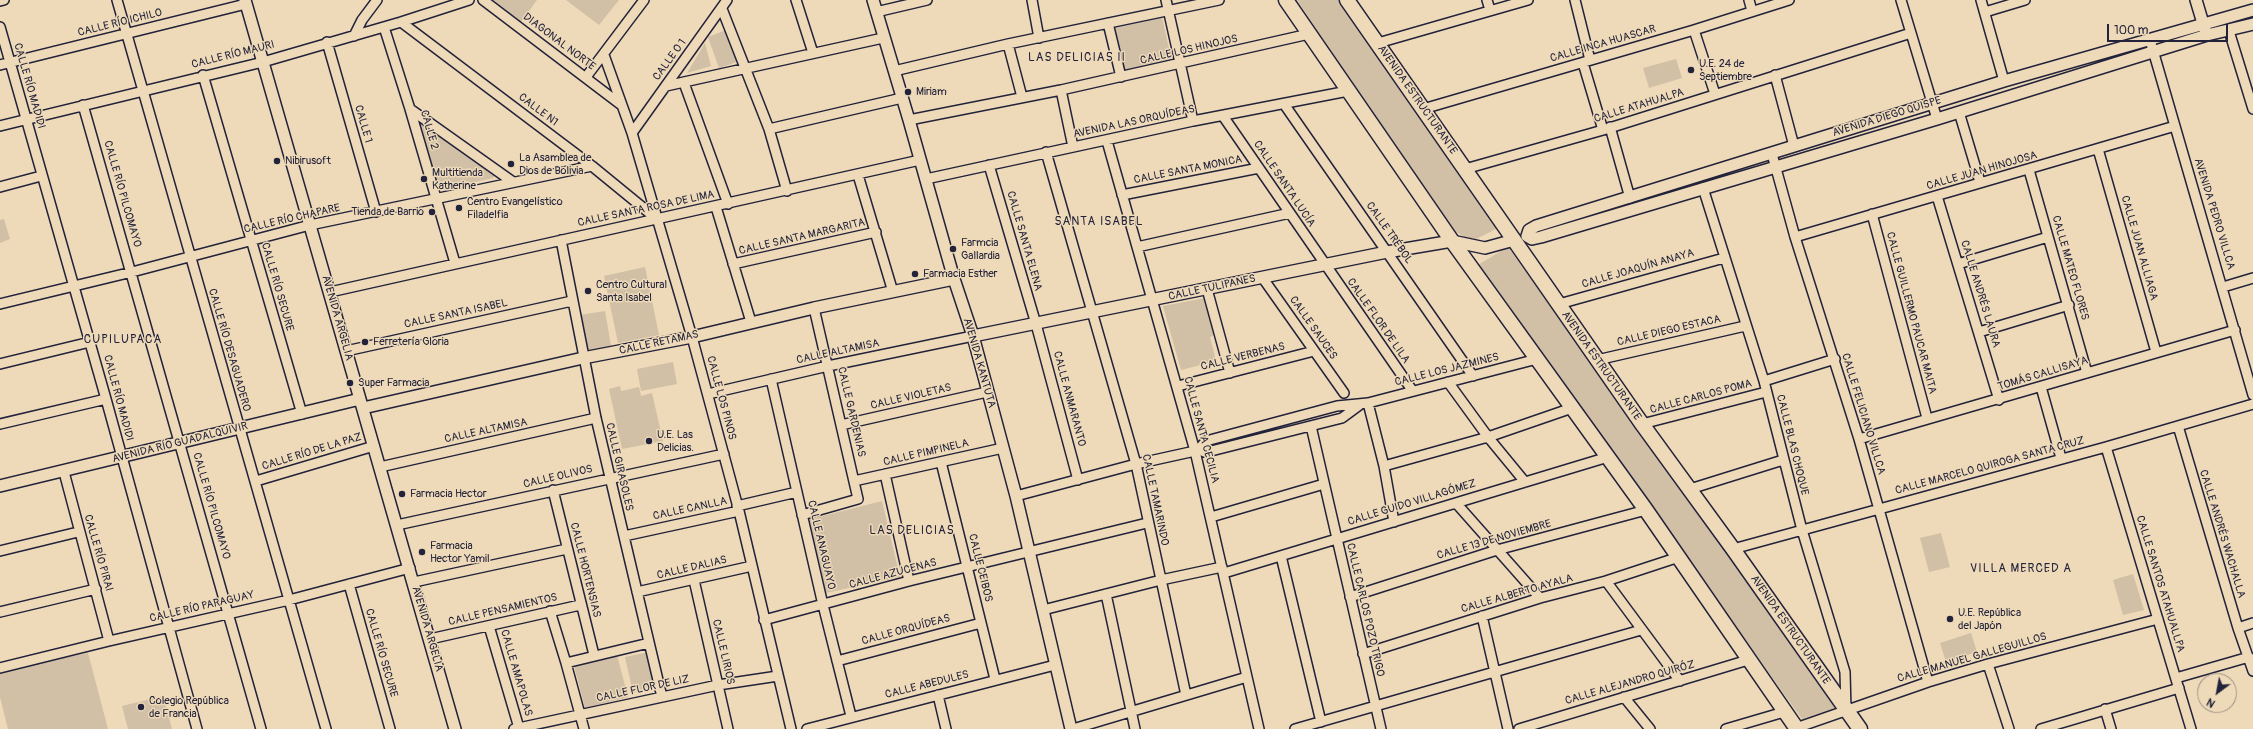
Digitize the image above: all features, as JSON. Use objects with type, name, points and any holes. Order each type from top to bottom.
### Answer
[{"type":"main road","points":[[1286,0],[1452,241],[1646,510],[1796,728]]},
{"type":"main road","name":"AVENIDA ESTRUCTURANTE","points":[[1347,0],[1465,169],[1520,238],[1558,304],[1860,729]]},
{"type":"street","points":[[0,1],[4,0]]},
{"type":"street","name":"CALLE RÍO DESAGUADERO","points":[[117,0],[326,729]]},
{"type":"street","points":[[354,36],[362,20],[377,0]]},
{"type":"street","name":"CALLE RÍO MAURI","points":[[0,126],[203,75],[262,62],[327,42],[354,36],[401,22],[469,0]]},
{"type":"street","name":"DIAGONAL NORTE","points":[[483,0],[620,104]]},
{"type":"street","points":[[586,77],[644,0]]},
{"type":"street","name":"CALLE O 1","points":[[632,133],[728,0]]},
{"type":"street","points":[[796,0],[813,53]]},
{"type":"street","name":"AVENIDA KANTUTA","points":[[873,0],[883,38],[910,120],[954,279],[973,336],[1016,496],[1055,665],[1072,729]]},
{"type":"street","points":[[876,12],[928,0]]},
{"type":"street","points":[[1032,0],[1039,38]]},
{"type":"street","points":[[1166,0],[1193,121]]},
{"type":"street","points":[[894,71],[1008,44],[1169,12],[1219,0]]},
{"type":"street","points":[[1487,0],[1490,10]]},
{"type":"street","points":[[1378,43],[1528,0]]},
{"type":"street","points":[[1575,0],[1587,62],[1606,129],[1630,198]]},
{"type":"street","points":[[1749,0],[1752,12]]},
{"type":"street","name":"CALLE INCA HUASCAR","points":[[1423,109],[1587,62],[1789,0]]},
{"type":"street","points":[[1901,0],[1937,119]]},
{"type":"street","points":[[1981,0],[2004,81]]},
{"type":"street","points":[[1985,12],[2025,0]]},
{"type":"street","points":[[2196,0],[2207,35]]},
{"type":"street","name":"CALLE RÍO ICHILO","points":[[0,65],[245,2]]},
{"type":"street","name":"AVENIDA ARGELIA","points":[[245,2],[410,568],[455,729]]},
{"type":"street","points":[[722,8],[768,129],[787,191]]},
{"type":"street","name":"AVENIDA DIEGO QUISPE","points":[[1520,238],[1536,226],[2004,81],[2253,10]]},
{"type":"street","name":"CALLE N1","points":[[401,22],[592,166],[658,220]]},
{"type":"street","points":[[1108,23],[1121,77]]},
{"type":"street","name":"AVENIDA DIEGO QUISPE","points":[[1452,241],[1485,248],[1520,238],[1541,237],[1775,166],[1937,119],[2207,35],[2229,31],[2253,24]]},
{"type":"street","name":"CALLE RÍO MADIDI","points":[[0,27],[41,176],[106,398],[197,729]]},
{"type":"street","name":"CALLE 2","points":[[384,27],[410,109],[455,263]]},
{"type":"street","points":[[1694,30],[1715,94]]},
{"type":"street","points":[[2229,31],[2253,109]]},
{"type":"street","name":"CALLE ATAHUALPA","points":[[1465,169],[1606,129],[1911,33]]},
{"type":"street","name":"CALLE LOS HINOJOS","points":[[910,120],[1061,90],[1309,34]]},
{"type":"street","points":[[666,86],[883,38]]},
{"type":"street","name":"AVENIDA PEDRO VILLCA","points":[[2150,40],[2223,287],[2253,396]]},
{"type":"street","name":"CALLE 1","points":[[327,42],[376,212]]},
{"type":"street","points":[[1008,44],[1022,97]]},
{"type":"street","name":"CALLE LOS PINOS","points":[[604,55],[620,104],[632,133],[708,394],[738,508],[791,729]]},
{"type":"street","name":"CALLE RÍO SECURE","points":[[203,75],[302,414]]},
{"type":"street","points":[[1775,76],[1794,146]]},
{"type":"street","points":[[684,83],[728,204]]},
{"type":"street","points":[[1061,90],[1073,147]]},
{"type":"street","name":"AVENIDA LAS ORQUÍDEAS","points":[[926,179],[1046,152],[1107,141],[1193,121],[1348,91]]},
{"type":"street","points":[[768,129],[902,98]]},
{"type":"street","name":"CALLE TRÉBOL","points":[[1284,104],[1473,376]]},
{"type":"street","name":"CALLE RÍO PILCOMAYO","points":[[83,105],[132,272],[179,442],[230,614],[261,729]]},
{"type":"street","points":[[410,109],[513,182]]},
{"type":"street","points":[[1959,112],[1980,182]]},
{"type":"street","name":"CALLE SANTA LUCÍA","points":[[1223,116],[1324,265]]},
{"type":"street","name":"CALLE JUAN HINOJOSA","points":[[1795,236],[1937,196],[1980,182],[2029,170],[2175,126]]},
{"type":"street","name":"CALLE SANTA CECILIA","points":[[1107,141],[1197,450],[1259,729]]},
{"type":"street","name":"CALLE JUAN ALLIAGA","points":[[2098,149],[2156,352]]},
{"type":"street","name":"CALLE TAMARINDO","points":[[1046,152],[1136,464],[1186,695]]},
{"type":"street","name":"CALLE FELICIANO VILLCA","points":[[1772,154],[1795,236],[1859,439],[1928,682]]},
{"type":"street","name":"CALLE SANTA ROSA DE LIMA","points":[[330,292],[455,263],[658,220],[920,160]]},
{"type":"street","name":"CALLE SANTA ELENA","points":[[988,165],[1036,324]]},
{"type":"street","name":"CALLE RÍO CHAPARE","points":[[0,304],[310,226],[592,166]]},
{"type":"street","name":"CALLE SANTA MONICA","points":[[1122,195],[1259,168]]},
{"type":"street","name":"CALLE MATEO FLORES","points":[[2029,170],[2069,305],[2087,373]]},
{"type":"street","points":[[858,175],[893,292]]},
{"type":"street","points":[[0,187],[41,176]]},
{"type":"street","name":"CALLE BLAS CHOQUE","points":[[1703,188],[1745,326],[1764,381],[1802,530],[1845,672],[1846,710]]},
{"type":"street","name":"CALLE ANDRÉS LAURA","points":[[1937,196],[1999,400]]},
{"type":"street","points":[[716,206],[751,322]]},
{"type":"street","points":[[1137,247],[1290,213]]},
{"type":"street","name":"CALLE GUILLERMO PAUCAR MAITA","points":[[1872,214],[1927,418]]},
{"type":"street","name":"CALLE SANTA MARGARITA","points":[[734,264],[876,232]]},
{"type":"street","points":[[1958,264],[2048,237]]},
{"type":"street","name":"CALLE GIRASOLES","points":[[561,240],[596,418],[662,697]]},
{"type":"street","name":"CALLE TULIPANES","points":[[973,336],[1387,252],[1452,241]]},
{"type":"street","name":"CALLE JOAQUÍN ANAYA","points":[[1558,304],[1724,258]]},
{"type":"street","name":"CALLE FLOR DE LILA","points":[[1324,265],[1412,390]]},
{"type":"street","name":"CALLE SAUCES","points":[[1262,277],[1344,393]]},
{"type":"street","points":[[2223,287],[2253,278]]},
{"type":"street","name":"CALLE RETAMAS","points":[[362,403],[692,337],[814,308],[954,279]]},
{"type":"street","points":[[1206,289],[1230,373]]},
{"type":"street","name":"CALLE SANTA ISABEL","points":[[346,351],[572,301]]},
{"type":"street","points":[[1979,332],[2069,305]]},
{"type":"street","name":"CALLE GARDENIAS","points":[[802,515],[858,499],[814,308]]},
{"type":"street","name":"CALLE ANMARANTO","points":[[1036,324],[1078,480]]},
{"type":"street","name":"CALLE DIEGO ESTACA","points":[[1597,360],[1745,326]]},
{"type":"street","name":"TOMÁS CALLISAYA","points":[[1859,439],[1927,418],[1999,400],[2156,352],[2235,330]]},
{"type":"street","name":"CALLE ALTAMISA","points":[[708,394],[828,366],[973,336]]},
{"type":"street","points":[[0,364],[90,342]]},
{"type":"street","name":"CALLE VERBENAS","points":[[1178,386],[1314,351]]},
{"type":"street","name":"CALLE LOS JAZMINES","points":[[1197,450],[1206,441],[1337,406],[1365,403],[1537,359]]},
{"type":"street","points":[[1764,381],[1834,359]]},
{"type":"street","name":"CALLE ANAGUAYO","points":[[771,379],[823,605],[851,716]]},
{"type":"street","points":[[1448,382],[1488,437],[1525,482]]},
{"type":"street","points":[[2041,387],[2061,458]]},
{"type":"street","name":"CALLE VIOLETAS","points":[[841,425],[987,392]]},
{"type":"street","name":"CALLE CARLOS POMA","points":[[1642,424],[1766,392]]},
{"type":"street","points":[[0,424],[106,398]]},
{"type":"street","name":"AVENIDA RÍO GUADALQUIVIR","points":[[0,486],[64,472],[179,442],[302,414],[362,403]]},
{"type":"street","points":[[1365,403],[1384,466],[1394,522]]},
{"type":"street","name":"CALLE LOS JAZMINES","points":[[1016,496],[1136,464],[1197,450],[1208,452],[1342,418],[1365,403]]},
{"type":"street","name":"CALLE MARCELO QUIROGA SANTA CRUZ","points":[[1733,549],[1878,508],[2106,447],[2253,404]]},
{"type":"street","points":[[1384,466],[1488,437],[1572,408]]},
{"type":"street","name":"CALLE ALTAMISA","points":[[380,467],[596,418]]},
{"type":"street","name":"CALLE CARLOS POZO TRIGO","points":[[1311,426],[1381,729]]},
{"type":"street","name":"CALLE ANDRÉS WACHALLA","points":[[2178,426],[2238,628],[2253,671]]},
{"type":"street","name":"CALLE RÍO DE LA PAZ","points":[[256,481],[374,446]]},
{"type":"street","name":"CALLE SANTOS ATAHUALLPA","points":[[2106,447],[2191,729]]},
{"type":"street","name":"CALLE PIMPINELA","points":[[854,481],[1003,448]]},
{"type":"street","name":"CALLE OLIVOS","points":[[397,525],[610,477],[724,454]]},
{"type":"street","name":"CALLE GUIDO VILLAGÓMEZ","points":[[1043,610],[1161,580],[1223,570],[1281,556],[1608,457]]},
{"type":"street","points":[[1690,489],[1783,460]]},
{"type":"street","name":"CALLE CEIBOS","points":[[941,462],[968,567],[994,680]]},
{"type":"street","name":"CALLE RÍO PIRAI","points":[[64,472],[78,532],[96,589],[109,641]]},
{"type":"street","points":[[885,474],[909,581]]},
{"type":"street","points":[[1211,517],[1324,484]]},
{"type":"street","name":"CALLE HORTENSIAS","points":[[553,490],[580,605],[594,655]]},
{"type":"street","name":"CALLE CANLLA","points":[[624,536],[797,492]]},
{"type":"street","points":[[1456,503],[1540,598]]},
{"type":"street","name":"CALLE 13 DE NOVIEMBRE","points":[[1350,597],[1497,550],[1646,510]]},
{"type":"street","name":"CALLE AZUCENAS","points":[[764,620],[909,581],[1148,523]]},
{"type":"street","points":[[0,552],[78,532]]},
{"type":"street","points":[[414,582],[567,549]]},
{"type":"street","points":[[1281,556],[1321,722]]},
{"type":"street","name":"CALLE ALBERTO AYALA","points":[[1363,654],[1540,598],[1606,581],[1679,557]]},
{"type":"street","name":"CALLE DALIAS","points":[[637,592],[752,566]]},
{"type":"street","name":"CALLE RÍO PARAGUAY","points":[[0,668],[109,641],[289,600],[410,568]]},
{"type":"street","name":"CALLE LIRIOS","points":[[694,580],[728,729]]},
{"type":"street","points":[[1606,581],[1680,681]]},
{"type":"street","name":"CALLE RÍO SECURE","points":[[349,584],[390,729]]},
{"type":"street","points":[[0,612],[96,589]]},
{"type":"street","points":[[1106,594],[1135,729]]},
{"type":"street","name":"CALLE PENSAMIENTOS","points":[[430,639],[580,605]]},
{"type":"street","points":[[550,611],[584,729]]},
{"type":"street","points":[[1482,616],[1508,729]]},
{"type":"street","name":"CALLE MANUEL GALLEGUILLOS","points":[[1796,728],[1928,682],[1988,664],[2158,619]]},
{"type":"street","name":"CALLE ORQUÍDEAS","points":[[837,661],[981,623]]},
{"type":"street","points":[[2238,628],[2253,623]]},
{"type":"street","name":"CALLE AMAPOLAS","points":[[489,626],[517,728]]},
{"type":"street","points":[[1294,729],[1376,707],[1641,630]]},
{"type":"street","points":[[566,663],[594,655],[649,643]]},
{"type":"street","points":[[2176,678],[2249,657]]},
{"type":"street","name":"CALLE ALEJANDRO QUIRÓZ","points":[[1519,729],[1748,660]]},
{"type":"street","points":[[1988,664],[2009,729]]},
{"type":"street","name":"CALLE ABEDULES","points":[[806,729],[851,716],[1055,665]]},
{"type":"street","name":"CALLE FLOR DE LIZ","points":[[517,728],[718,685],[778,676]]},
{"type":"street","points":[[1072,729],[1247,677]]},
{"type":"street","points":[[2041,729],[2179,688]]},
{"type":"street","points":[[938,695],[946,729]]},
{"type":"street","points":[[1624,697],[1650,729]]},
{"type":"street","points":[[2105,709],[2111,729]]},
{"type":"street","points":[[1726,729],[1784,712]]},
{"type":"shaded area","points":[[491,0],[537,0],[521,22]]},
{"type":"shaded area","points":[[566,0],[619,0],[599,25]]},
{"type":"shaded area","points":[[1297,0],[1339,0],[1498,228],[1476,239],[1465,237],[1454,231]]},
{"type":"shaded area","points":[[1162,17],[1172,62],[1123,71],[1114,27]]},
{"type":"shaded area","points":[[726,30],[737,62],[719,68],[708,37]]},
{"type":"shaded area","points":[[705,43],[711,66],[687,73]]},
{"type":"shaded area","points":[[1676,59],[1682,78],[1649,88],[1643,68]]},
{"type":"shaded area","points":[[427,124],[488,169],[495,175],[493,178],[443,189],[438,186],[421,125]]},
{"type":"shaded area","points":[[4,219],[10,239],[0,243],[0,220]]},
{"type":"shaded area","points":[[1508,247],[1837,707],[1802,719],[1476,266]]},
{"type":"shaded area","points":[[645,267],[659,335],[618,343],[604,276]]},
{"type":"shaded area","points":[[1205,298],[1218,333],[1210,337],[1216,361],[1181,370],[1163,306]]},
{"type":"shaded area","points":[[605,311],[611,346],[587,351],[580,315]]},
{"type":"shaded area","points":[[673,362],[677,384],[641,391],[637,369]]},
{"type":"shaded area","points":[[620,386],[621,391],[639,387],[641,396],[652,393],[663,441],[622,449],[609,389]]},
{"type":"shaded area","points":[[882,501],[900,577],[826,593],[807,520]]},
{"type":"shaded area","points":[[1941,533],[1950,567],[1929,572],[1920,538]]},
{"type":"shaded area","points":[[2133,574],[2144,610],[2123,615],[2113,580]]},
{"type":"shaded area","points":[[1971,633],[1977,652],[1946,662],[1940,643]]},
{"type":"shaded area","points":[[649,652],[657,688],[633,693],[625,657]]},
{"type":"shaded area","points":[[88,653],[108,729],[8,729],[0,697],[0,671]]},
{"type":"shaded area","points":[[617,655],[628,697],[585,708],[574,666]]},
{"type":"shaded area","points":[[163,696],[172,729],[128,729],[122,706]]},
{"type":"place","name":"U.E. 24 de Septiembre","points":[[1691,70]]},
{"type":"place","name":"Miriam","points":[[908,92]]},
{"type":"place","name":"Nibirusoft","points":[[277,161]]},
{"type":"place","name":"La Asamblea de Dios de Bolivia","points":[[511,164]]},
{"type":"place","name":"Multitienda Katherine","points":[[424,179]]},
{"type":"place","name":"Centro Evangelístico Filadelfia","points":[[459,208]]},
{"type":"place","name":"Tienda de Barrio","points":[[432,212]]},
{"type":"place","name":"Farmcia Gallardia","points":[[953,249]]},
{"type":"place","name":"Farmacia Esther","points":[[915,274]]},
{"type":"place","name":"Centro Cultural Santa Isabel","points":[[588,291]]},
{"type":"place","name":"Ferretería Gloria","points":[[365,342]]},
{"type":"place","name":"Super Farmacia","points":[[350,383]]},
{"type":"place","name":"U.E. Las Delicias.","points":[[649,441]]},
{"type":"place","name":"Farmacia Hector","points":[[402,494]]},
{"type":"place","name":"Farmacia Hector Yamil","points":[[422,552]]},
{"type":"place","name":"U.E. República del Japón","points":[[1950,619]]},
{"type":"place","name":"Colegio República de Francia","points":[[141,707]]},
{"type":"district","name":"LAS DELICIAS II","points":[[1077,58]]},
{"type":"district","name":"SANTA ISABEL","points":[[1099,222]]},
{"type":"district","name":"CUPILUPACA","points":[[123,340]]},
{"type":"district","name":"LAS DELICIAS","points":[[912,531]]},
{"type":"district","name":"VILLA MERCED A","points":[[2021,569]]}]
